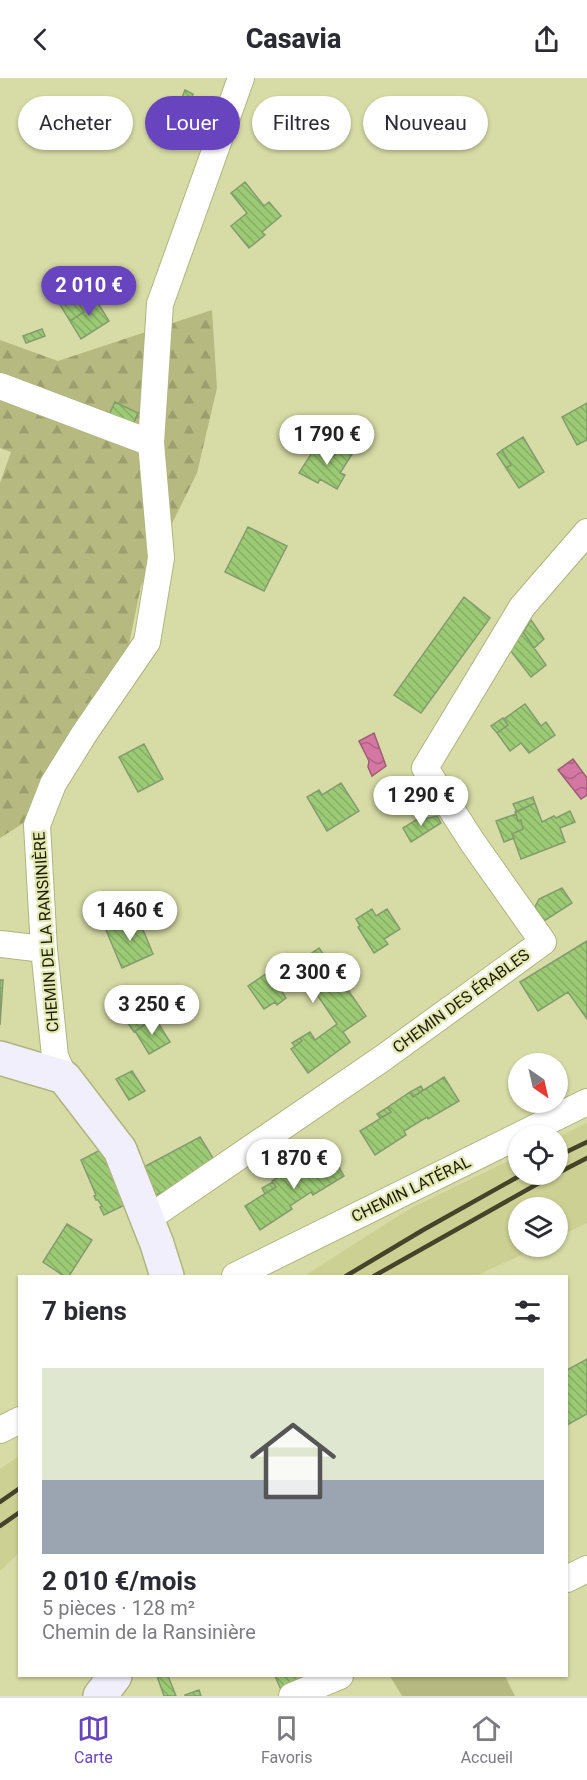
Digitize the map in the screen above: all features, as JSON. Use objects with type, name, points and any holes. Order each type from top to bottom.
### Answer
[{"type":"street","name":"CHEMIN DE LA RANSINIÈRE","points":[[63,1077],[55,1056],[44,949],[37,825],[53,784],[147,642],[161,558],[151,443],[160,304],[241,78]]},
{"type":"street","points":[[0,386],[151,443]]},
{"type":"street","name":"CHEMIN DES ÉRABLES","points":[[146,1220],[383,1058],[543,942],[473,843],[425,768],[522,608],[587,532]]},
{"type":"street","points":[[0,944],[44,949]]},
{"type":"street","points":[[0,1058],[63,1077],[120,1150],[167,1275]]},
{"type":"street","name":"CHEMIN LATÉRAL","points":[[237,1275],[587,1102]]},
{"type":"street","points":[[0,1430],[18,1421]]},
{"type":"street","points":[[568,1578],[587,1569]]},
{"type":"street","points":[[100,1696],[114,1677]]},
{"type":"street","points":[[292,1696],[338,1677]]},
{"type":"shaded area","points":[[587,1123],[587,1223],[568,1232],[568,1197],[508,1197],[508,1257],[517,1257],[478,1275],[306,1275],[411,1208],[508,1161],[508,1185],[568,1185],[568,1132]]},
{"type":"shaded area","points":[[18,1457],[18,1554],[0,1571],[0,1469]]},
{"type":"green space","points":[[212,310],[217,388],[197,473],[141,586],[127,654],[25,822],[0,838],[0,483],[11,452],[0,448],[0,340],[58,361]]},
{"type":"green space","points":[[391,1677],[506,1677],[515,1696],[402,1696]]},
{"type":"water","points":[[374,733],[386,766],[372,776],[368,767],[369,761],[359,741]]},
{"type":"water","points":[[573,759],[587,778],[587,795],[581,799],[558,770]]},
{"type":"building","points":[[185,90],[193,94],[192,96],[183,96]]},
{"type":"building","points":[[245,182],[264,206],[269,202],[281,216],[262,232],[265,235],[249,248],[231,226],[247,213],[231,193]]},
{"type":"building","points":[[63,269],[81,298],[77,301],[84,312],[70,321],[45,280]]},
{"type":"building","points":[[91,292],[109,321],[81,339],[70,321],[84,312],[77,301]]},
{"type":"building","points":[[42,329],[45,336],[26,343],[23,336]]},
{"type":"building","points":[[115,402],[138,413],[131,429],[108,417]]},
{"type":"building","points":[[587,403],[587,440],[577,445],[562,417]]},
{"type":"building","points":[[523,437],[544,472],[519,488],[506,468],[511,465],[502,450]]},
{"type":"building","points":[[342,444],[354,451],[340,473],[345,475],[337,489],[320,479],[318,483],[299,473],[317,445],[335,455]]},
{"type":"building","points":[[502,450],[511,465],[506,468],[497,454]]},
{"type":"building","points":[[248,527],[287,546],[264,591],[225,572]]},
{"type":"building","points":[[464,597],[490,618],[421,713],[394,695]]},
{"type":"building","points":[[531,620],[544,639],[534,648],[523,632]]},
{"type":"building","points":[[523,632],[546,665],[531,677],[510,650]]},
{"type":"building","points":[[525,704],[541,726],[546,722],[555,735],[529,753],[521,743],[510,751],[497,733],[508,725],[504,719]]},
{"type":"building","points":[[503,718],[508,725],[497,733],[491,726]]},
{"type":"building","points":[[144,744],[163,779],[138,792],[119,757]]},
{"type":"building","points":[[341,783],[359,811],[327,831],[307,797],[319,790],[322,795]]},
{"type":"building","points":[[533,797],[535,803],[517,812],[513,804]]},
{"type":"building","points":[[535,803],[542,822],[570,811],[575,822],[560,828],[565,842],[521,859],[512,834],[523,829],[521,820],[518,821],[515,812]]},
{"type":"building","points":[[516,814],[518,821],[521,820],[523,829],[512,834],[514,838],[504,842],[496,821]]},
{"type":"building","points":[[437,816],[441,823],[411,842],[403,828],[419,818],[420,820]]},
{"type":"building","points":[[562,888],[572,903],[544,921],[535,907],[539,899]]},
{"type":"building","points":[[372,909],[376,916],[387,909],[400,929],[384,939],[388,944],[374,953],[358,927],[360,926],[356,919]]},
{"type":"building","points":[[137,915],[153,954],[122,968],[106,930]]},
{"type":"building","points":[[587,941],[587,1019],[568,992],[538,1011],[520,982]]},
{"type":"building","points":[[319,948],[366,1016],[343,1032],[350,1042],[308,1073],[291,1049],[302,1041],[300,1038],[310,1032],[315,1040],[337,1024],[303,974],[281,990],[286,998],[277,1005],[275,1002],[264,1009],[248,986],[291,957],[296,964]]},
{"type":"building","points":[[0,980],[3,980],[0,1025]]},
{"type":"building","points":[[152,1000],[161,1014],[134,1032],[126,1020]]},
{"type":"building","points":[[155,1018],[170,1042],[149,1054],[135,1031]]},
{"type":"building","points":[[300,1038],[302,1041],[295,1046],[292,1043]]},
{"type":"building","points":[[132,1071],[145,1091],[129,1100],[116,1079]]},
{"type":"building","points":[[444,1077],[459,1101],[404,1131],[406,1135],[375,1155],[360,1131],[391,1112],[388,1107],[410,1092],[413,1097]]},
{"type":"building","points":[[421,1086],[423,1090],[413,1097],[410,1092]]},
{"type":"building","points":[[388,1107],[391,1112],[380,1118],[377,1114]]},
{"type":"building","points":[[200,1137],[216,1163],[189,1181],[154,1196],[140,1169]]},
{"type":"building","points":[[104,1148],[129,1203],[104,1215],[100,1207],[102,1206],[94,1196],[96,1195],[81,1160]]},
{"type":"building","points":[[330,1152],[344,1176],[313,1195],[311,1192],[290,1206],[292,1209],[260,1230],[245,1206],[276,1187],[272,1181],[296,1167],[299,1171]]},
{"type":"building","points":[[306,1159],[309,1165],[299,1171],[296,1167]]},
{"type":"building","points":[[273,1182],[276,1187],[265,1194],[262,1188]]},
{"type":"building","points":[[67,1224],[92,1240],[70,1275],[62,1275],[43,1262]]},
{"type":"building","points":[[587,1359],[587,1414],[568,1424],[568,1369]]},
{"type":"building","points":[[157,1677],[168,1677],[176,1696],[164,1696]]},
{"type":"building","points":[[275,1677],[309,1677],[282,1692]]},
{"type":"building","points":[[199,1690],[201,1696],[185,1696],[185,1695]]},
{"type":"railway","points":[[568,1151],[587,1142]]},
{"type":"railway","points":[[568,1168],[587,1158]]},
{"type":"railway","points":[[348,1275],[508,1182]]},
{"type":"railway","points":[[376,1275],[535,1185]]},
{"type":"railway","points":[[0,1502],[18,1489]]},
{"type":"railway","points":[[0,1526],[18,1513]]}]
